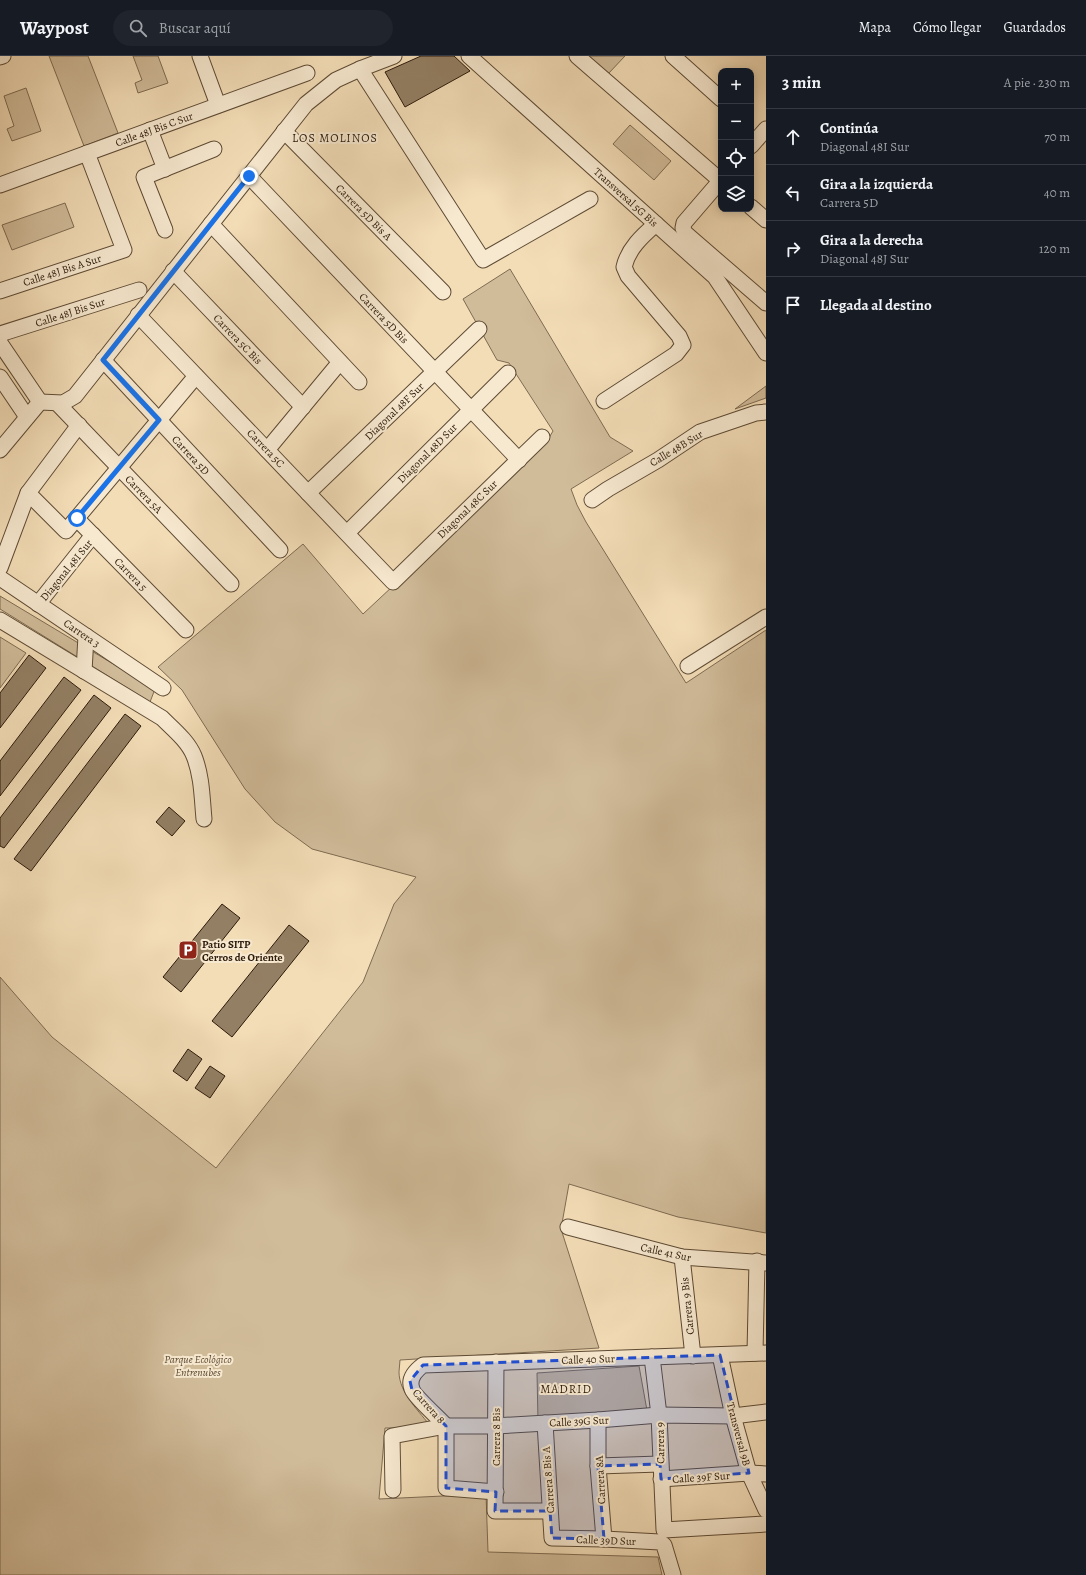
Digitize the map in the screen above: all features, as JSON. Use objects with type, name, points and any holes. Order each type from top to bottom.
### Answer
[{"type":"street","points":[[0,57],[4,56]]},
{"type":"street","points":[[200,56],[218,105]]},
{"type":"street","points":[[0,343],[40,402],[58,404],[69,401],[306,104],[336,80],[394,56]]},
{"type":"street","name":"Transversal 5G Bis","points":[[469,56],[715,277],[766,353]]},
{"type":"street","points":[[578,56],[718,177]]},
{"type":"street","points":[[673,56],[718,95]]},
{"type":"street","points":[[360,69],[483,260],[590,199]]},
{"type":"street","name":"Calle 48J Bis C Sur","points":[[0,185],[307,73]]},
{"type":"street","points":[[150,130],[165,169]]},
{"type":"street","name":"Carrera 5D Bis A","points":[[284,132],[444,292]]},
{"type":"street","points":[[754,142],[761,132]]},
{"type":"street","points":[[165,230],[144,177],[214,149]]},
{"type":"street","name":"Calle 48J Bis A Sur","points":[[0,291],[124,250],[87,153]]},
{"type":"street","name":"Carrera 5D Bis","points":[[249,176],[519,460]]},
{"type":"street","points":[[718,183],[684,223],[683,228],[766,303]]},
{"type":"street","points":[[754,210],[766,220]]},
{"type":"street","points":[[211,224],[359,382]]},
{"type":"street","points":[[604,402],[676,354],[683,345],[679,336],[628,276],[624,267],[626,257],[631,250],[656,224]]},
{"type":"street","name":"Carrera 5C Bis","points":[[174,271],[303,407]]},
{"type":"street","name":"Calle 48J Bis Sur","points":[[0,334],[139,290]]},
{"type":"street","name":"Carrera 5C","points":[[138,315],[393,582]]},
{"type":"street","name":"Diagonal 48F Sur","points":[[308,492],[479,329]]},
{"type":"street","name":"Carrera 5D","points":[[103,360],[280,550]]},
{"type":"street","points":[[267,450],[340,362]]},
{"type":"street","name":"Diagonal 48D Sur","points":[[346,533],[508,373]]},
{"type":"street","points":[[28,493],[66,531],[196,376]]},
{"type":"street","points":[[0,377],[27,417]]},
{"type":"street","points":[[0,450],[40,402]]},
{"type":"street","name":"Carrera 5A","points":[[58,404],[231,584]]},
{"type":"street","name":"Calle 48B Sur","points":[[592,500],[658,460],[700,432],[756,413],[766,412]]},
{"type":"street","points":[[0,568],[28,493],[79,425]]},
{"type":"street","name":"Diagonal 48C Sur","points":[[393,582],[542,437]]},
{"type":"street","name":"Carrera 5","points":[[77,518],[186,630]]},
{"type":"street","name":"Diagonal 48I Sur","points":[[38,604],[93,535]]},
{"type":"street","name":"Carrera 3","points":[[0,578],[163,688]]},
{"type":"street","points":[[688,666],[766,617]]},
{"type":"street","points":[[0,620],[159,716],[178,733],[193,755],[201,782],[204,819]]},
{"type":"street","points":[[84,672],[86,636]]},
{"type":"street","name":"Calle 41 Sur","points":[[568,1227],[682,1257],[761,1262]]},
{"type":"street","name":"Carrera 9 Bis","points":[[682,1257],[693,1356]]},
{"type":"street","points":[[760,1353],[761,1262]]},
{"type":"street","name":"Calle 40 Sur","points":[[414,1373],[423,1365],[760,1353]]},
{"type":"street","name":"Transversal 9B","points":[[720,1355],[733,1416],[749,1474],[766,1510]]},
{"type":"street","name":"Carrera 9","points":[[652,1357],[659,1415],[662,1536],[673,1575]]},
{"type":"street","name":"Carrera 8 Bis","points":[[496,1362],[496,1511],[550,1511]]},
{"type":"street","name":"Carrera 8","points":[[414,1373],[410,1381],[412,1390],[446,1426],[446,1488],[496,1492]]},
{"type":"street","name":"Calle 39G Sur","points":[[393,1490],[392,1436],[446,1426],[495,1426],[659,1415],[733,1416],[766,1412]]},
{"type":"street","name":"Carrera 8A","points":[[598,1420],[598,1466],[604,1539]]},
{"type":"street","name":"Carrera 8 Bis A","points":[[545,1423],[552,1538]]},
{"type":"street","points":[[598,1466],[660,1464]]},
{"type":"street","name":"Calle 39F Sur","points":[[661,1479],[766,1474]]},
{"type":"street","name":"Calle 39D Sur","points":[[552,1538],[604,1539],[662,1536],[766,1524]]},
{"type":"highlighted area","points":[[720,1355],[749,1473],[661,1479],[660,1464],[598,1466],[604,1539],[552,1538],[550,1511],[495,1511],[496,1492],[446,1488],[446,1426],[412,1390],[410,1381],[423,1365]]},
{"type":"green space","points":[[49,56],[88,56],[118,133],[84,146]]},
{"type":"green space","points":[[133,56],[158,56],[168,83],[138,93],[135,83],[142,80]]},
{"type":"green space","points":[[588,56],[625,56],[608,74]]},
{"type":"green space","points":[[26,88],[41,131],[12,141],[7,129],[14,126],[4,96]]},
{"type":"green space","points":[[630,125],[671,161],[654,180],[613,144]]},
{"type":"green space","points":[[65,203],[74,227],[12,250],[2,225]]},
{"type":"green space","name":"Parque Ecológico Entrenubes","points":[[510,269],[610,437],[633,451],[571,489],[586,522],[686,683],[766,630],[766,1233],[678,1217],[569,1184],[561,1229],[599,1348],[400,1360],[399,1372],[402,1387],[411,1402],[432,1428],[385,1428],[379,1499],[486,1494],[488,1552],[658,1557],[662,1575],[0,1575],[0,977],[52,1037],[216,1168],[363,982],[394,904],[416,877],[312,849],[275,822],[245,789],[182,690],[158,667],[303,544],[363,614],[546,443],[553,431],[509,363],[497,360],[463,299]]},
{"type":"green space","points":[[766,386],[766,398],[735,409]]},
{"type":"green space","points":[[0,596],[155,689],[150,702],[0,609]]},
{"type":"green space","points":[[0,637],[26,653],[0,688]]},
{"type":"green space","points":[[639,1366],[648,1416],[538,1421],[537,1373]]},
{"type":"building","points":[[421,56],[454,56],[470,71],[405,107],[385,72]]},
{"type":"building","points":[[29,655],[46,668],[0,728],[0,693]]},
{"type":"building","points":[[64,677],[81,690],[0,796],[0,761]]},
{"type":"building","points":[[94,695],[111,708],[4,848],[0,846],[0,818]]},
{"type":"building","points":[[125,714],[141,726],[31,871],[14,859]]},
{"type":"building","points":[[169,807],[185,821],[172,836],[156,822]]},
{"type":"building","points":[[222,904],[240,918],[181,992],[163,977]]},
{"type":"building","points":[[289,925],[309,941],[232,1037],[212,1021]]},
{"type":"building","points":[[188,1049],[202,1059],[187,1081],[173,1071]]},
{"type":"building","points":[[210,1066],[225,1076],[210,1098],[195,1088]]},
{"type":"place","name":"Patio SITP Cerros de Oriente","points":[[188,950]]},
{"type":"district","name":"LOS MOLINOS","points":[[335,138]]},
{"type":"district","name":"MADRID","points":[[566,1389]]},
{"type":"route","points":[[77,518],[159,420],[103,360],[249,176]]}]
